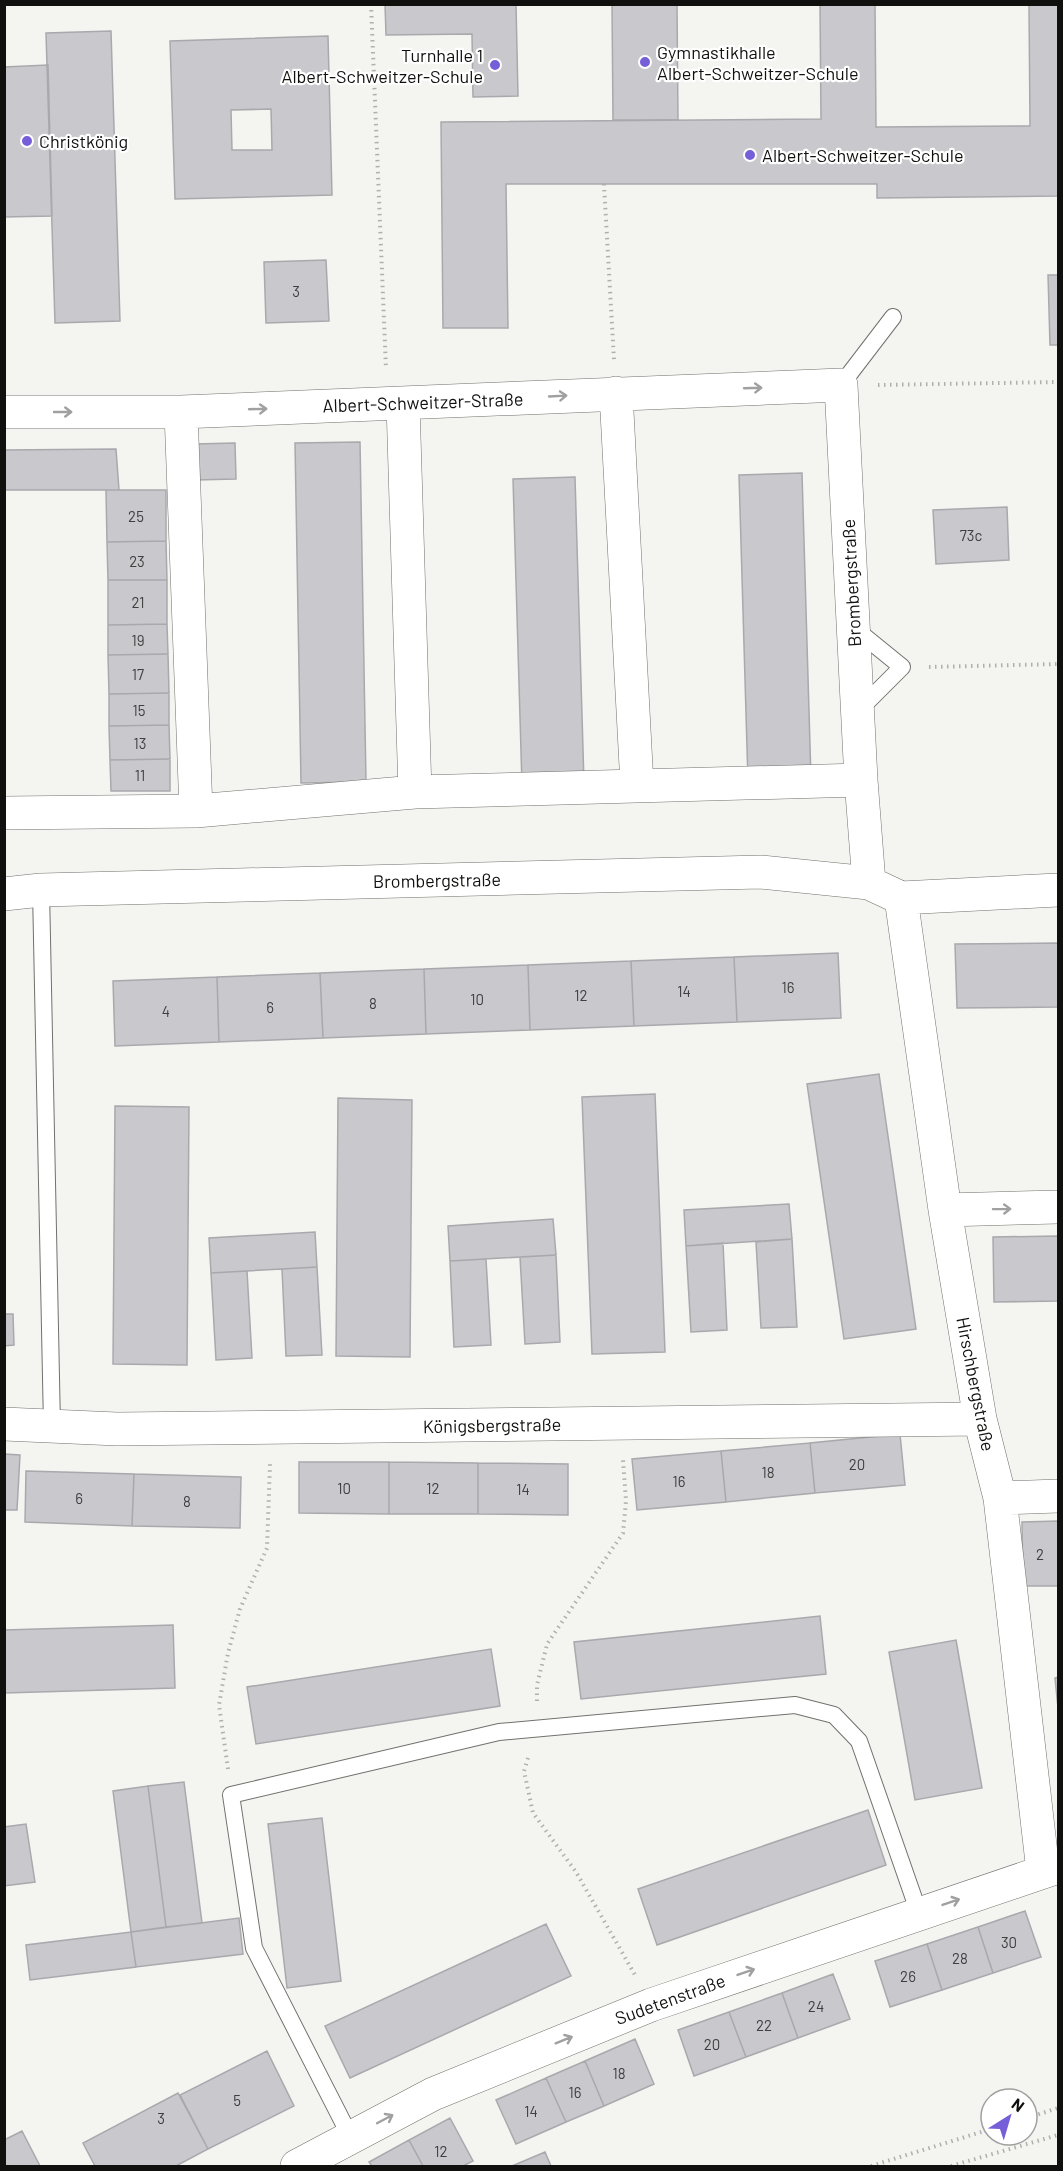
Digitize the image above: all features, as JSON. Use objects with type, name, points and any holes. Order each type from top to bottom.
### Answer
[{"type":"street","name":"Albert-Schweitzer-Straße","points":[[4,412],[182,412],[841,385]]},
{"type":"street","name":"Brombergstraße","points":[[841,385],[857,712],[869,883]]},
{"type":"street","points":[[616,393],[637,785]]},
{"type":"street","points":[[395,404],[415,792]]},
{"type":"street","points":[[182,412],[196,811]]},
{"type":"street","points":[[4,813],[196,811],[415,792],[861,780]]},
{"type":"street","name":"Brombergstraße","points":[[4,894],[42,890],[761,872],[869,883],[901,898],[1059,890]]},
{"type":"street","name":"Hirschbergstraße","points":[[901,898],[945,1210],[981,1419],[1000,1498],[1051,1869]]},
{"type":"street","points":[[945,1210],[1059,1207]]},
{"type":"street","name":"Königsbergstraße","points":[[4,1424],[117,1429],[981,1419]]},
{"type":"street","points":[[1000,1498],[1059,1496]]},
{"type":"street","name":"Sudetenstraße","points":[[297,2166],[433,2094],[651,2004],[1051,1869]]},
{"type":"lane","points":[[841,385],[892,316]]},
{"type":"lane","points":[[853,627],[902,667],[857,712]]},
{"type":"lane","points":[[42,890],[52,1426]]},
{"type":"lane","points":[[351,2138],[254,1948],[231,1795],[499,1732],[795,1705],[834,1715],[859,1741],[919,1913]]},
{"type":"path","points":[[371,4],[395,404]]},
{"type":"path","points":[[604,184],[616,393]]},
{"type":"path","points":[[841,385],[1059,382]]},
{"type":"path","points":[[902,667],[1059,664]]},
{"type":"path","points":[[621,1424],[626,1501],[623,1533],[547,1644],[537,1685],[536,1728],[524,1771],[533,1813],[576,1872],[651,2004]]},
{"type":"path","points":[[231,1795],[219,1705],[228,1653],[240,1609],[267,1548],[272,1427]]},
{"type":"path","points":[[1039,2114],[1059,2108]]},
{"type":"path","points":[[872,2166],[979,2133]]},
{"type":"path","points":[[951,2166],[1059,2134]]},
{"type":"building","name":"Turnhalle 1 Albert-Schweitzer-Schule","points":[[385,4],[516,4],[518,96],[473,97],[472,34],[386,35]]},
{"type":"building","name":"Gymnastikhalle Albert-Schweitzer-Schule","points":[[612,4],[677,4],[678,120],[613,120]]},
{"type":"building","name":"Albert-Schweitzer-Schule","points":[[820,4],[875,4],[876,127],[1030,126],[1029,4],[1058,4],[1058,196],[877,198],[877,184],[506,184],[508,328],[443,328],[441,122],[821,119]]},
{"type":"building","points":[[111,31],[120,321],[55,323],[46,33]]},
{"type":"building","points":[[328,36],[332,195],[175,199],[170,41]],"holes":[[[271,109],[272,150],[232,150],[231,110]]]},
{"type":"building","name":"Christkönig","points":[[48,65],[52,216],[4,217],[4,67]]},
{"type":"building","points":[[326,260],[329,321],[266,323],[264,262]]},
{"type":"building","points":[[1048,275],[1058,275],[1058,345],[1050,345]]},
{"type":"building","points":[[360,442],[366,782],[301,783],[295,443]]},
{"type":"building","points":[[235,443],[236,479],[195,480],[194,444]]},
{"type":"building","points":[[116,449],[119,490],[4,490],[4,450]]},
{"type":"building","points":[[802,473],[811,779],[748,781],[739,475]]},
{"type":"building","points":[[575,477],[584,783],[522,785],[513,479]]},
{"type":"building","points":[[106,490],[166,490],[166,541],[107,542]]},
{"type":"building","points":[[1007,507],[1009,560],[936,564],[933,510]]},
{"type":"building","points":[[166,541],[167,580],[108,580],[107,542]]},
{"type":"building","points":[[108,580],[167,580],[167,624],[108,625]]},
{"type":"building","points":[[167,624],[168,654],[108,655],[108,625]]},
{"type":"building","points":[[168,654],[169,693],[109,694],[108,655]]},
{"type":"building","points":[[169,693],[169,725],[109,726],[109,694]]},
{"type":"building","points":[[169,725],[170,759],[110,760],[109,726]]},
{"type":"building","points":[[170,759],[170,791],[111,791],[110,760]]},
{"type":"building","points":[[1058,943],[1058,1007],[957,1008],[955,944]]},
{"type":"building","points":[[838,953],[841,1018],[737,1022],[734,957]]},
{"type":"building","points":[[734,957],[737,1022],[634,1026],[631,961]]},
{"type":"building","points":[[631,961],[634,1026],[530,1030],[528,965]]},
{"type":"building","points":[[528,965],[530,1030],[426,1034],[424,969]]},
{"type":"building","points":[[424,969],[426,1034],[323,1038],[320,973]]},
{"type":"building","points":[[320,973],[323,1038],[219,1042],[217,977]]},
{"type":"building","points":[[217,977],[219,1042],[115,1046],[113,981]]},
{"type":"building","points":[[879,1074],[916,1329],[844,1339],[807,1084]]},
{"type":"building","points":[[655,1094],[665,1352],[592,1354],[582,1097]]},
{"type":"building","points":[[338,1098],[412,1100],[410,1357],[336,1356]]},
{"type":"building","points":[[115,1106],[189,1107],[187,1365],[113,1364]]},
{"type":"building","points":[[789,1204],[792,1239],[686,1246],[684,1210]]},
{"type":"building","points":[[553,1219],[556,1255],[450,1261],[448,1226]]},
{"type":"building","points":[[315,1232],[317,1267],[211,1273],[209,1238]]},
{"type":"building","points":[[1058,1236],[1058,1301],[994,1302],[993,1237]]},
{"type":"building","points":[[792,1239],[797,1327],[761,1328],[756,1242]]},
{"type":"building","points":[[723,1243],[727,1330],[691,1332],[686,1246]]},
{"type":"building","points":[[556,1255],[560,1342],[525,1344],[520,1257]]},
{"type":"building","points":[[486,1259],[491,1345],[454,1347],[450,1261]]},
{"type":"building","points":[[317,1267],[322,1355],[286,1356],[282,1269]]},
{"type":"building","points":[[247,1271],[252,1358],[216,1360],[211,1273]]},
{"type":"building","points":[[4,1314],[13,1314],[14,1345],[4,1346]]},
{"type":"building","points":[[900,1434],[905,1485],[815,1493],[810,1443]]},
{"type":"building","points":[[810,1443],[815,1493],[726,1502],[721,1451]]},
{"type":"building","points":[[721,1451],[726,1502],[637,1510],[632,1459]]},
{"type":"building","points":[[4,1454],[20,1455],[17,1510],[4,1510]]},
{"type":"building","points":[[299,1462],[389,1462],[389,1514],[299,1513]]},
{"type":"building","points":[[389,1462],[478,1463],[478,1514],[389,1514]]},
{"type":"building","points":[[478,1463],[568,1464],[568,1515],[478,1514]]},
{"type":"building","points":[[26,1471],[134,1474],[132,1526],[25,1522]]},
{"type":"building","points":[[134,1474],[241,1477],[240,1528],[132,1526]]},
{"type":"building","points":[[1058,1521],[1058,1586],[1023,1586],[1022,1522]]},
{"type":"building","points":[[820,1616],[826,1674],[581,1699],[574,1642]]},
{"type":"building","points":[[173,1625],[175,1688],[4,1693],[4,1630]]},
{"type":"building","points":[[956,1640],[982,1788],[915,1800],[889,1652]]},
{"type":"building","points":[[491,1649],[500,1706],[256,1744],[247,1687]]},
{"type":"building","points":[[1058,1677],[1058,1708],[1055,1678]]},
{"type":"building","points":[[184,1782],[202,1923],[166,1927],[148,1786]]},
{"type":"building","points":[[148,1786],[166,1927],[131,1932],[113,1791]]},
{"type":"building","points":[[868,1810],[886,1865],[657,1945],[638,1889]]},
{"type":"building","points":[[322,1818],[341,1981],[287,1988],[268,1824]]},
{"type":"building","points":[[26,1824],[35,1882],[4,1886],[4,1827]]},
{"type":"building","points":[[1025,1911],[1041,1957],[993,1973],[978,1927]]},
{"type":"building","points":[[239,1918],[243,1954],[136,1967],[131,1932]]},
{"type":"building","points":[[546,1924],[571,1976],[350,2078],[325,2026]]},
{"type":"building","points":[[978,1927],[993,1973],[942,1990],[927,1944]]},
{"type":"building","points":[[131,1932],[136,1967],[30,1980],[26,1945]]},
{"type":"building","points":[[927,1944],[942,1990],[890,2007],[875,1961]]},
{"type":"building","points":[[833,1974],[850,2019],[798,2038],[782,1993]]},
{"type":"building","points":[[782,1993],[798,2038],[746,2057],[729,2012]]},
{"type":"building","points":[[729,2012],[746,2057],[694,2076],[678,2030]]},
{"type":"building","points":[[635,2039],[654,2084],[604,2106],[585,2061]]},
{"type":"building","points":[[267,2051],[294,2106],[208,2149],[180,2095]]},
{"type":"building","points":[[585,2061],[604,2106],[566,2122],[546,2078]]},
{"type":"building","points":[[546,2078],[566,2122],[516,2144],[496,2100]]},
{"type":"building","points":[[178,2093],[208,2149],[176,2166],[95,2166],[83,2143]]},
{"type":"building","points":[[450,2118],[473,2161],[463,2166],[423,2166],[409,2140]]},
{"type":"building","points":[[22,2131],[40,2166],[4,2166],[4,2140]]},
{"type":"building","points":[[409,2140],[423,2166],[372,2166],[369,2162]]},
{"type":"building","points":[[545,2152],[551,2166],[512,2166]]},
{"type":"place","name":"Gymnastikhalle Albert-Schweitzer-Schule","points":[[645,62]]},
{"type":"place","name":"Turnhalle 1 Albert-Schweitzer-Schule","points":[[495,65]]},
{"type":"place","name":"Christkönig","points":[[27,141]]},
{"type":"place","name":"Albert-Schweitzer-Schule","points":[[750,155]]}]
